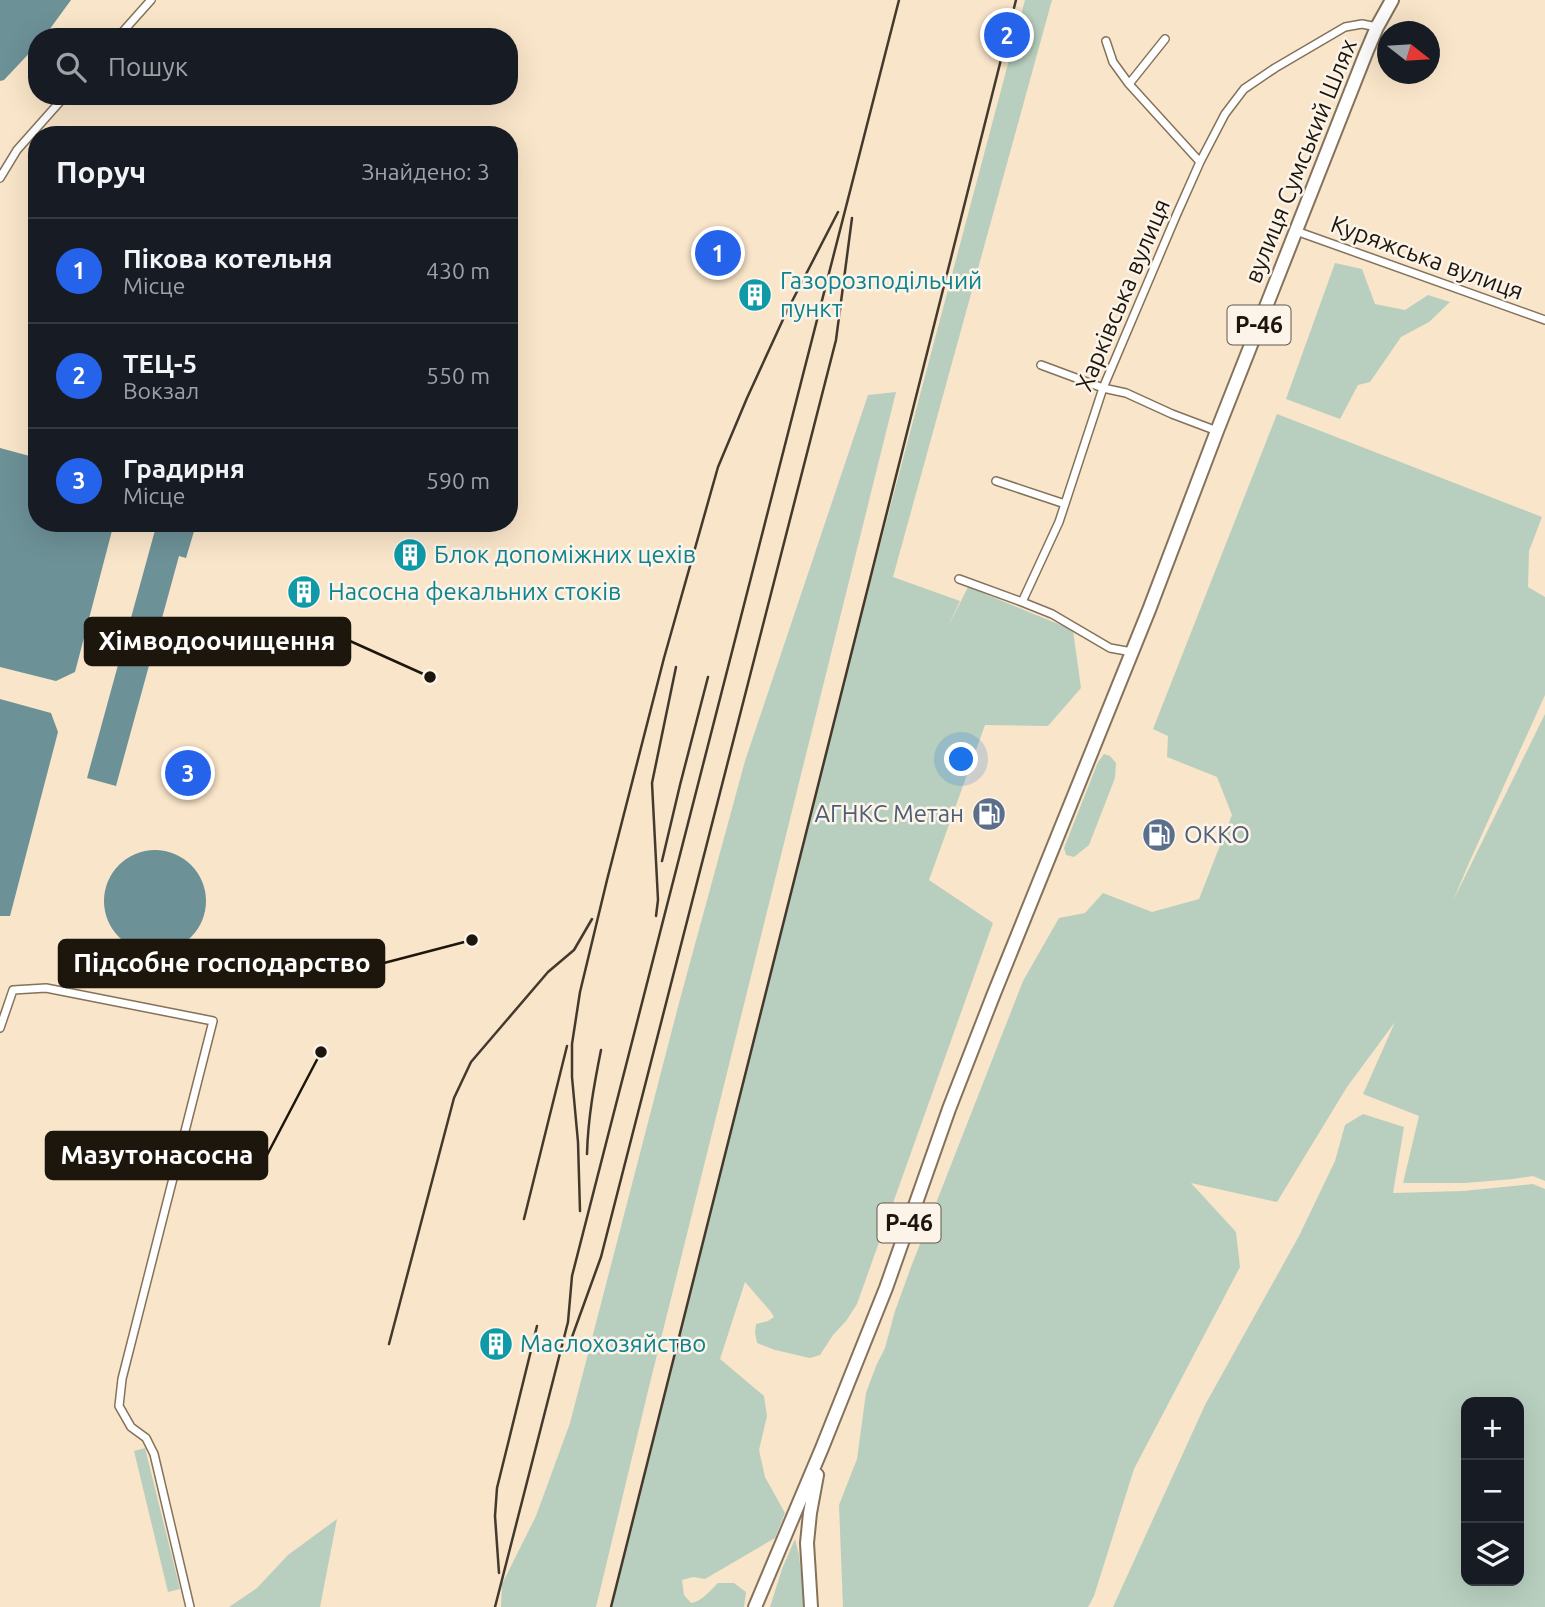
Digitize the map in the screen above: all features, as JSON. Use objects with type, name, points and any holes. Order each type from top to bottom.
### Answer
[{"type":"main road","name":"вулиця Сумський Шлях","points":[[1380,21],[1392,0]]},
{"type":"main road","name":"вулиця Сумський Шлях","points":[[1132,652],[1377,27]]},
{"type":"main road","name":"Р-46","points":[[755,1607],[886,1288],[993,996],[1132,652]]},
{"type":"main road","name":"Р-46","points":[[811,1607],[808,1528],[822,1448]]},
{"type":"street","points":[[126,28],[151,0]]},
{"type":"street","name":"Харківська вулиця","points":[[1022,602],[1059,522],[1103,388],[1200,162],[1225,114],[1244,89],[1345,27],[1362,24],[1377,27]]},
{"type":"street","points":[[1129,84],[1165,39]]},
{"type":"street","points":[[1106,41],[1113,62],[1129,84],[1200,162]]},
{"type":"street","points":[[38,126],[57,105]]},
{"type":"street","points":[[0,178],[28,138]]},
{"type":"street","name":"Куряжська вулиця","points":[[1296,231],[1545,320]]},
{"type":"street","points":[[1041,365],[1103,388],[1126,393],[1217,431]]},
{"type":"street","points":[[996,481],[1065,504]]},
{"type":"street","points":[[959,579],[1052,614],[1110,648],[1132,652]]},
{"type":"street","points":[[0,1028],[13,990],[46,988],[213,1021],[122,1380],[119,1406],[131,1427],[146,1438],[155,1454],[190,1607]]},
{"type":"green space","points":[[1025,0],[1052,0],[893,577],[960,601],[947,629],[968,587],[1073,630],[1081,688],[1048,726],[985,725],[929,880],[993,923],[857,1304],[820,1355],[810,1358],[757,1343],[756,1324],[774,1317],[745,1282],[720,1359],[764,1396],[767,1416],[759,1450],[765,1477],[785,1513],[775,1538],[705,1579],[693,1577],[682,1580],[684,1595],[691,1603],[702,1598],[718,1583],[734,1583],[746,1592],[744,1607],[611,1607],[849,662]]},
{"type":"green space","points":[[1335,263],[1362,269],[1375,304],[1405,310],[1428,295],[1450,302],[1429,322],[1401,337],[1370,382],[1358,385],[1340,419],[1286,399]]},
{"type":"green space","points":[[896,392],[596,1607],[501,1607],[502,1584],[536,1516],[570,1423],[745,761],[868,395]]},
{"type":"green space","points":[[1277,414],[1542,517],[1529,551],[1528,587],[1545,597],[1545,695],[1453,901],[1545,714],[1545,1181],[1533,1176],[1465,1183],[1403,1183],[1419,1116],[1363,1094],[1395,1022],[1347,1087],[1277,1202],[1191,1183],[1236,1232],[1240,1267],[1134,1469],[1094,1596],[1088,1607],[843,1607],[839,1505],[857,1459],[866,1393],[885,1348],[911,1267],[1023,981],[1059,918],[1085,913],[1103,893],[1152,912],[1199,899],[1232,815],[1217,777],[1167,757],[1168,736],[1153,729]]},
{"type":"green space","points":[[1104,754],[1116,763],[1115,778],[1089,845],[1074,857],[1066,855],[1064,848],[1098,762]]},
{"type":"green space","points":[[1363,1114],[1404,1127],[1393,1193],[1463,1191],[1533,1184],[1545,1189],[1545,1607],[1113,1607],[1205,1405],[1299,1236],[1335,1161],[1345,1125]]},
{"type":"green space","points":[[145,1448],[180,1589],[168,1592],[134,1451]]},
{"type":"green space","points":[[337,1519],[320,1607],[229,1607],[257,1588],[288,1555]]},
{"type":"green space","points":[[795,1539],[805,1607],[770,1607],[782,1569]]},
{"type":"water","points":[[0,0],[71,0],[51,28],[28,28],[28,55],[0,81]]},
{"type":"water","points":[[0,448],[28,456],[28,532],[112,532],[75,672],[56,681],[0,667]]},
{"type":"water","points":[[155,532],[194,532],[186,558],[179,556],[116,786],[87,778]]},
{"type":"water","points":[[0,699],[51,713],[58,732],[10,916],[0,916]]},
{"type":"water","points":[[155,850],[175,854],[191,865],[202,881],[206,901],[202,921],[191,937],[175,948],[155,952],[135,948],[119,937],[108,921],[104,901],[108,881],[119,865],[135,854]]},
{"type":"railway","points":[[495,1607],[568,1322],[572,1276],[899,0]]},
{"type":"railway","points":[[611,1607],[1016,0]]},
{"type":"railway","points":[[580,1211],[572,1044],[580,992],[664,658],[718,467],[786,313],[838,212]]},
{"type":"railway","points":[[572,1337],[601,1257],[836,340],[852,218]]},
{"type":"railway","points":[[656,916],[658,900],[652,783],[676,667]]},
{"type":"railway","points":[[662,861],[708,677]]},
{"type":"railway","points":[[389,1344],[454,1098],[471,1062],[548,972],[574,950],[592,919]]},
{"type":"railway","points":[[524,1219],[567,1046]]},
{"type":"railway","points":[[587,1154],[601,1050]]},
{"type":"railway","points":[[499,1573],[495,1516],[497,1488],[537,1326]]},
{"type":"place","name":"ТЕЦ-5","points":[[1007,35]]},
{"type":"place","name":"Пікова котельня","points":[[718,253]]},
{"type":"place","name":"Газорозподільчий пункт","points":[[755,295]]},
{"type":"place","name":"Блок допоміжних цехів","points":[[410,555]]},
{"type":"place","name":"Насосна фекальних стоків","points":[[304,592]]},
{"type":"place","name":"Хімводоочищення","points":[[430,677]]},
{"type":"place","name":"Градирня","points":[[188,773]]},
{"type":"place","name":"АГНКС Метан","points":[[989,814]]},
{"type":"place","name":"ОККО","points":[[1159,835]]},
{"type":"place","name":"Підсобне господарство","points":[[472,940]]},
{"type":"place","name":"Мазутонасосна","points":[[321,1052]]},
{"type":"place","name":"Маслохозяйство","points":[[496,1344]]}]
